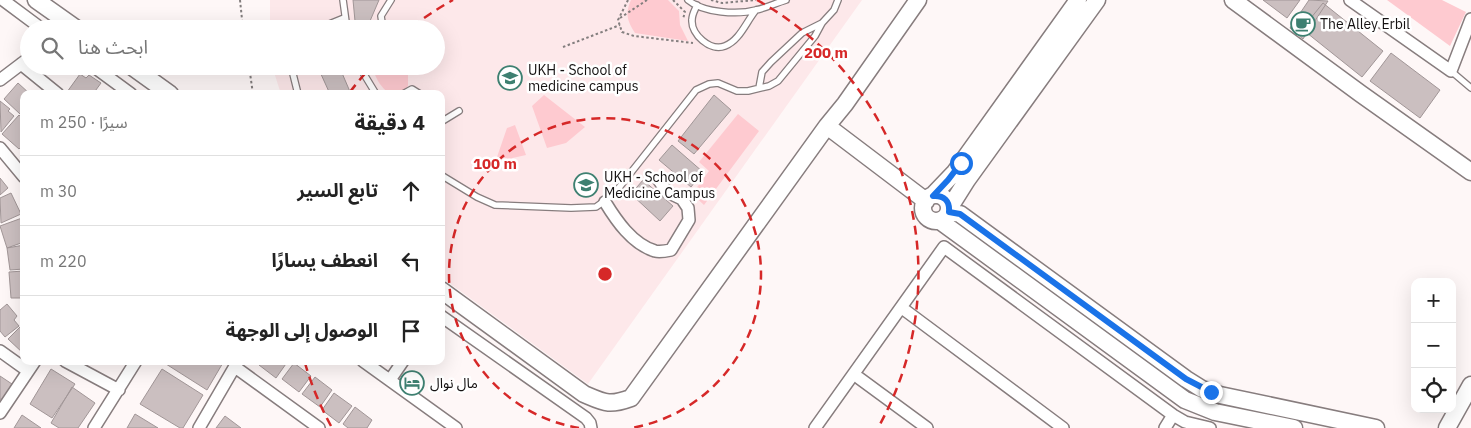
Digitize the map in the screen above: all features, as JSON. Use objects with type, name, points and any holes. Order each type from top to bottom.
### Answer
[{"type":"street","points":[[3,0],[30,20]]},
{"type":"street","points":[[36,0],[64,20]]},
{"type":"street","points":[[445,293],[584,394],[606,404],[631,398],[827,126],[845,104],[918,0]]},
{"type":"street","points":[[1078,0],[955,172],[929,198],[923,209],[927,218],[935,221],[946,213],[973,172],[1097,0]]},
{"type":"street","points":[[1233,0],[1471,172]]},
{"type":"street","points":[[1350,0],[1451,71],[1471,19]]},
{"type":"street","points":[[0,80],[20,65]]},
{"type":"street","points":[[39,75],[54,90]]},
{"type":"street","points":[[106,75],[126,90]]},
{"type":"street","points":[[144,75],[164,90]]},
{"type":"street","points":[[827,126],[929,198]]},
{"type":"street","points":[[0,148],[20,171]]},
{"type":"street","points":[[605,202],[617,221],[639,243],[656,251],[671,250],[688,220],[688,208],[682,198],[667,192],[658,179]]},
{"type":"street","points":[[929,198],[938,195],[946,199],[946,213]]},
{"type":"street","points":[[946,213],[1185,400],[1215,412],[1294,428]]},
{"type":"street","points":[[946,213],[960,214],[1202,389],[1220,395],[1376,428]]},
{"type":"street","points":[[815,428],[944,247],[1173,415],[1185,422],[1210,428]]},
{"type":"street","points":[[906,311],[1063,428]]},
{"type":"street","points":[[445,319],[586,418],[591,428]]},
{"type":"street","points":[[0,351],[20,360]]},
{"type":"street","points":[[72,365],[119,390]]},
{"type":"street","points":[[94,428],[134,365]]},
{"type":"street","points":[[199,428],[235,365]]},
{"type":"street","points":[[237,365],[319,428]]},
{"type":"street","points":[[369,365],[456,428]]},
{"type":"street","points":[[390,380],[400,365]]},
{"type":"street","points":[[0,413],[32,366]]},
{"type":"street","points":[[859,378],[927,428]]},
{"type":"street","points":[[1447,428],[1471,385]]},
{"type":"street","points":[[1165,428],[1173,415]]},
{"type":"lane","points":[[339,20],[344,18],[343,0]]},
{"type":"lane","points":[[382,20],[381,16],[391,0]]},
{"type":"lane","points":[[688,0],[717,11],[737,12],[756,10],[786,0]]},
{"type":"lane","points":[[445,177],[477,197],[495,205],[596,207],[614,194],[696,90],[709,84],[718,83],[737,91],[748,92],[769,86],[778,81],[816,36],[822,23],[834,10],[838,0]]},
{"type":"lane","points":[[697,5],[692,20],[695,31],[704,42],[719,47],[724,46],[740,35],[756,10]]},
{"type":"lane","points":[[759,88],[762,72],[771,62],[802,33],[822,23]]},
{"type":"lane","points":[[1451,71],[1471,88]]},
{"type":"lane","points":[[293,75],[297,90]]},
{"type":"lane","points":[[364,75],[374,90]]},
{"type":"lane","points":[[1461,80],[1471,80]]},
{"type":"lane","points":[[445,120],[459,111]]},
{"type":"path","points":[[240,0],[242,20]]},
{"type":"path","points":[[628,0],[619,18],[622,32],[634,36],[693,44],[689,36]]},
{"type":"path","points":[[619,18],[647,0]]},
{"type":"path","points":[[673,0],[685,12],[684,23]]},
{"type":"path","points":[[711,0],[722,3],[756,0]]},
{"type":"path","points":[[563,47],[620,26]]},
{"type":"path","points":[[250,75],[252,90]]},
{"type":"shaded area","name":"UKH - School of Medicine Campus","points":[[270,0],[862,0],[588,384],[445,280],[445,90],[280,90],[275,75],[445,75],[445,20],[270,20]]},
{"type":"shaded area","points":[[631,0],[668,0],[679,11],[680,25],[688,41],[635,33],[628,17]]},
{"type":"shaded area","points":[[1387,0],[1442,0],[1466,12],[1450,46]]},
{"type":"shaded area","points":[[376,75],[408,75],[408,86],[404,90],[385,90]]},
{"type":"shaded area","points":[[544,95],[585,127],[566,143],[547,148],[532,106]]},
{"type":"shaded area","points":[[738,114],[759,131],[704,205],[692,194],[709,171],[699,162]]},
{"type":"shaded area","points":[[515,125],[526,155],[508,159],[497,157],[507,128]]},
{"type":"building","points":[[353,0],[379,0],[370,20],[355,20]]},
{"type":"building","points":[[1263,0],[1300,0],[1287,18]]},
{"type":"building","name":"The Alley Erbil","points":[[1309,0],[1328,1],[1303,39],[1290,28]]},
{"type":"building","points":[[1323,3],[1383,51],[1362,77],[1302,29]]},
{"type":"building","points":[[1391,53],[1440,90],[1420,118],[1370,81]]},
{"type":"building","points":[[79,75],[86,78],[89,75],[101,83],[96,90],[68,90]]},
{"type":"building","points":[[321,75],[343,75],[349,90],[328,90]]},
{"type":"building","points":[[18,83],[26,90],[20,90],[20,114],[4,99]]},
{"type":"building","points":[[714,95],[731,110],[694,154],[678,141]]},
{"type":"building","points":[[0,101],[10,109],[8,111],[14,116],[1,132]]},
{"type":"building","points":[[19,115],[20,148],[2,134]]},
{"type":"building","points":[[672,145],[703,172],[691,187],[659,160]]},
{"type":"building","points":[[0,178],[8,188],[0,195]]},
{"type":"building","points":[[643,180],[673,206],[660,221],[631,194]]},
{"type":"building","points":[[11,193],[20,214],[1,223],[0,198]]},
{"type":"building","points":[[20,219],[20,243],[7,248],[0,226]]},
{"type":"building","points":[[20,246],[20,269],[10,270],[7,248]]},
{"type":"building","points":[[20,271],[20,298],[11,298],[9,272]]},
{"type":"building","points":[[7,304],[17,316],[14,320],[19,326],[5,337],[0,331],[0,310]]},
{"type":"building","points":[[20,327],[20,350],[8,339]]},
{"type":"building","points":[[168,365],[222,365],[207,390]]},
{"type":"building","points":[[259,365],[285,365],[276,378]]},
{"type":"building","points":[[292,365],[297,365],[311,376],[299,392],[282,379]]},
{"type":"building","points":[[51,369],[75,384],[52,418],[30,404]]},
{"type":"building","points":[[162,369],[203,395],[183,428],[140,404]]},
{"type":"building","points":[[0,376],[12,384],[2,400],[0,399]]},
{"type":"building","points":[[315,377],[332,390],[320,407],[302,394]]},
{"type":"building","points":[[72,387],[95,403],[78,428],[59,428],[51,423]]},
{"type":"building","points":[[334,393],[352,406],[339,423],[322,410]]},
{"type":"building","points":[[355,407],[372,420],[367,428],[348,428],[343,424]]},
{"type":"building","points":[[135,414],[158,428],[127,428]]},
{"type":"building","points":[[22,415],[41,428],[14,428]]},
{"type":"building","points":[[225,416],[241,428],[216,428]]},
{"type":"place","name":"The Alley Erbil","points":[[1303,24]]},
{"type":"place","name":"UKH - School of medicine campus","points":[[510,78]]},
{"type":"place","name":"UKH - School of Medicine Campus","points":[[586,185]]},
{"type":"place","name":"مال نوال","points":[[412,383]]},
{"type":"route","points":[[961,163],[933,196],[938,195],[946,199],[950,207],[949,212],[960,214],[1186,379],[1211,392]]}]
